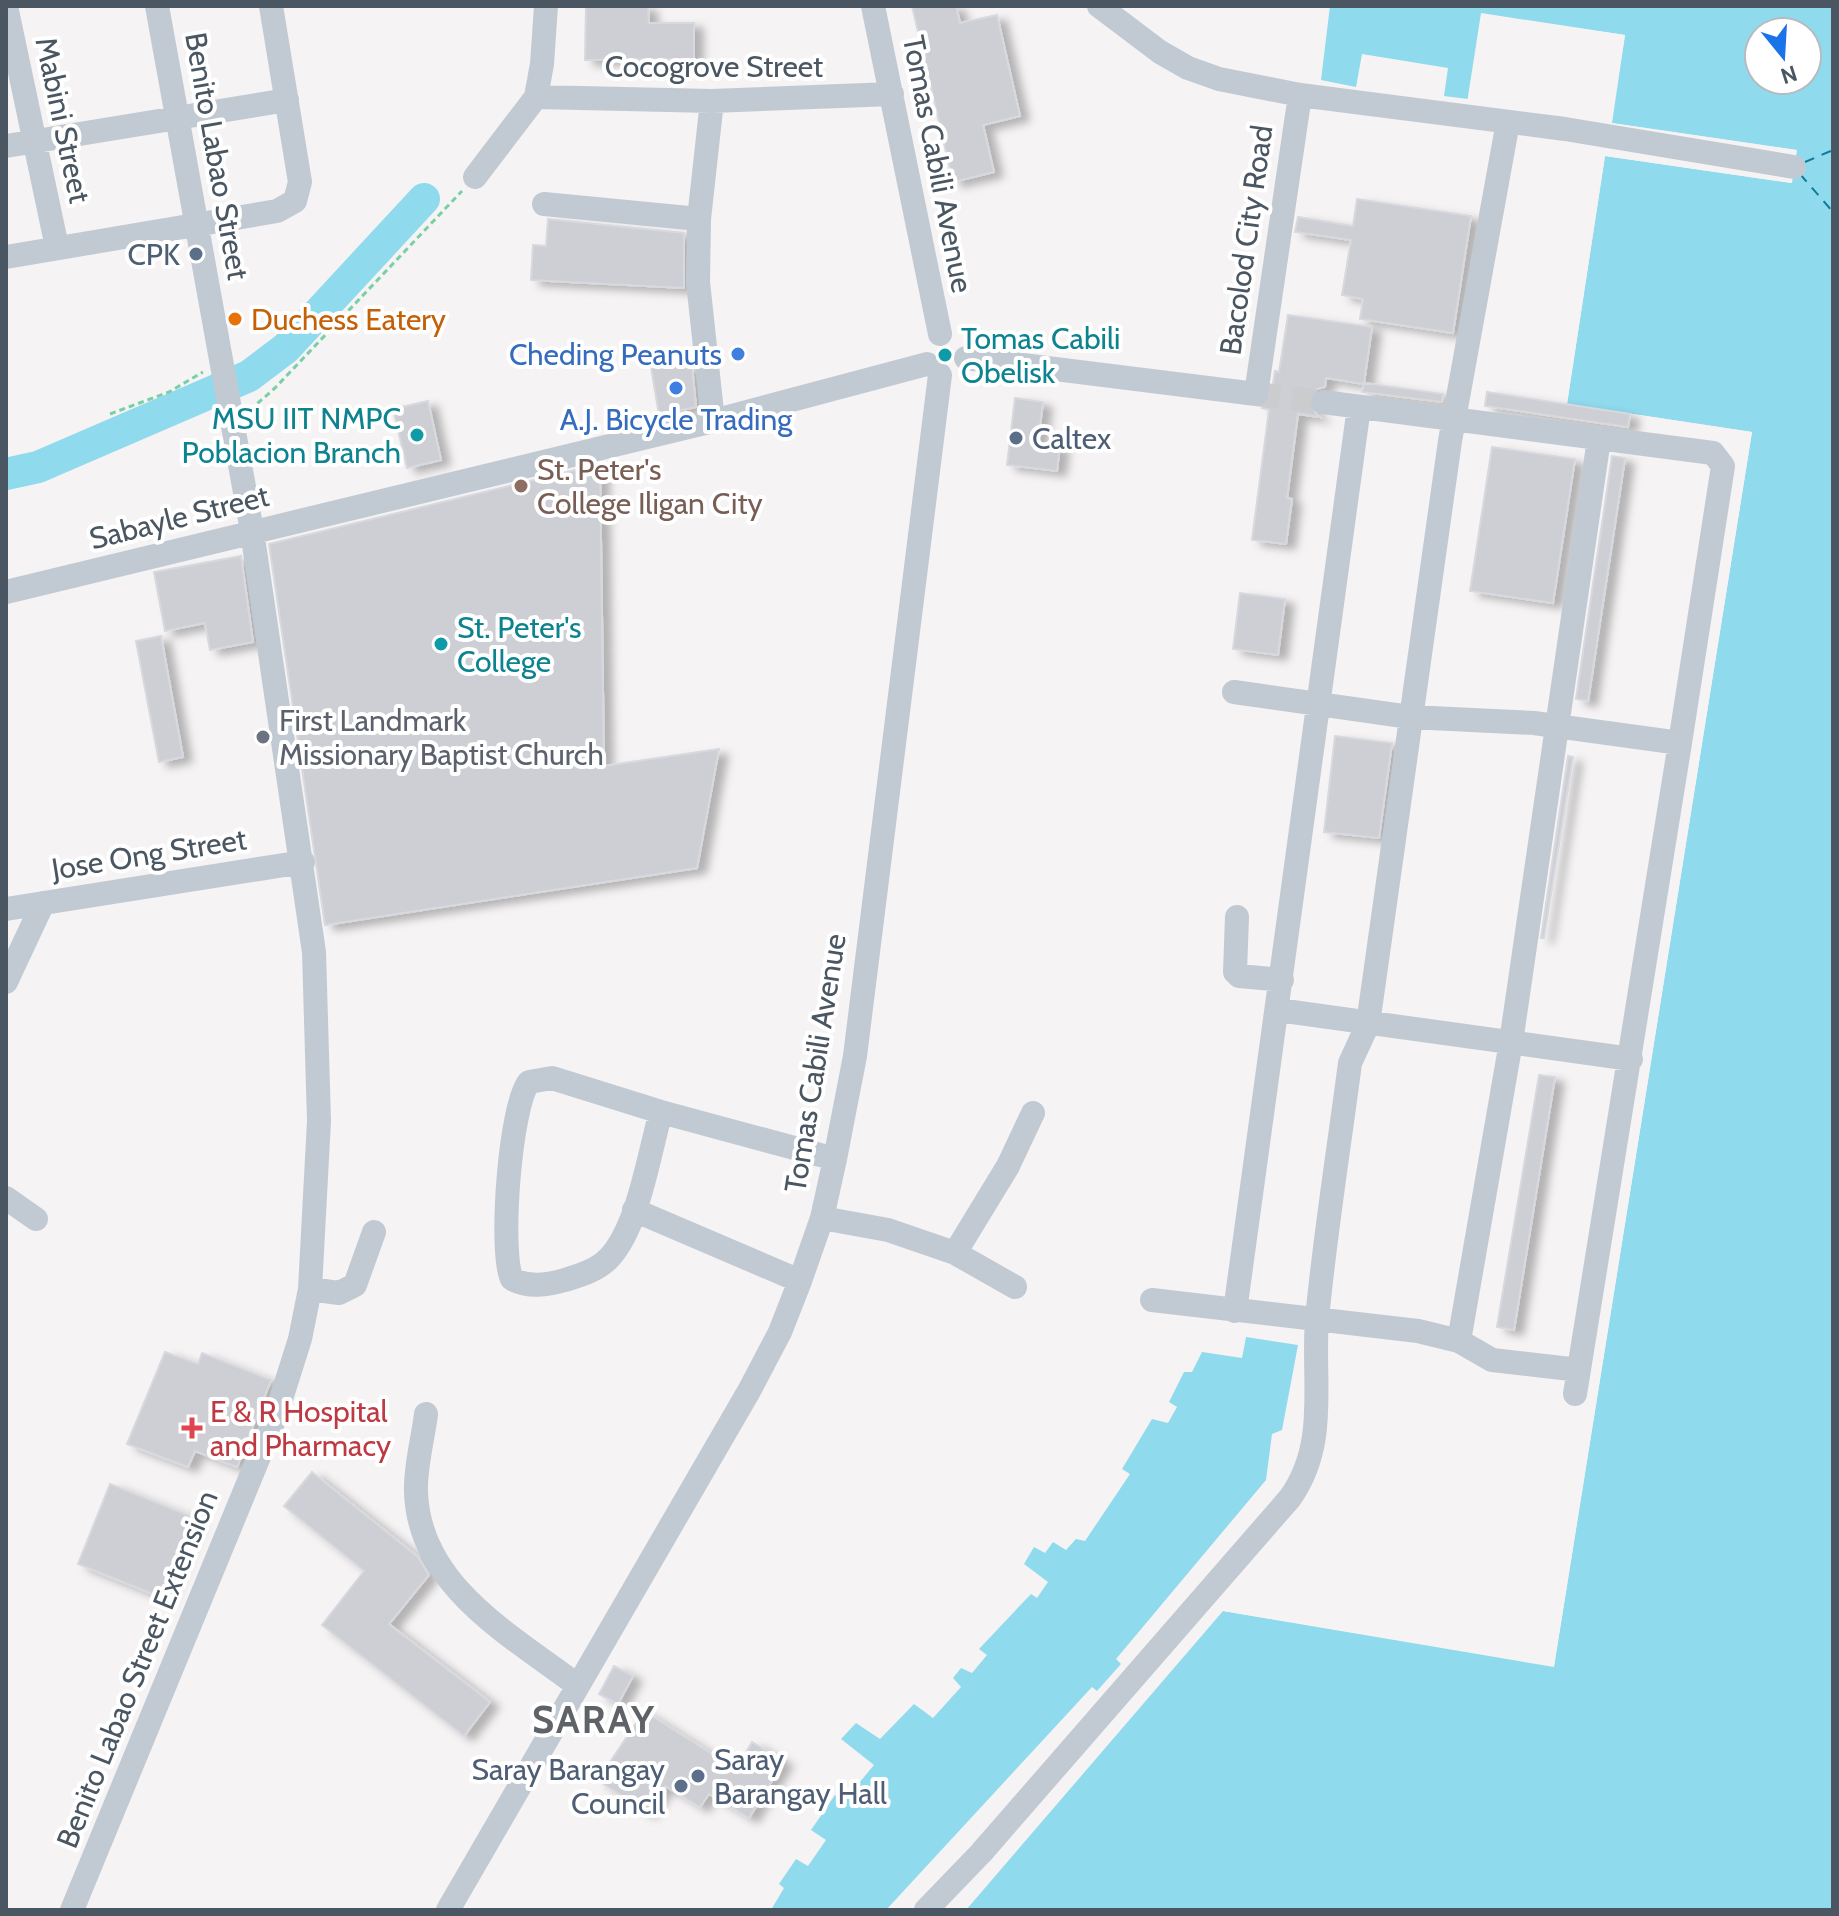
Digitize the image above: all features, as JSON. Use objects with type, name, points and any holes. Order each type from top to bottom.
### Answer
[{"type":"street","name":"Mabini Street","points":[[6,6],[57,247]]},
{"type":"street","name":"Benito Labao Street","points":[[157,6],[231,414]]},
{"type":"street","points":[[6,257],[196,221],[277,211],[295,201],[300,182],[271,6]]},
{"type":"street","points":[[475,177],[536,97],[546,6]]},
{"type":"street","name":"Tomas Cabili Avenue","points":[[873,6],[940,334]]},
{"type":"street","points":[[1099,6],[1160,52],[1188,68],[1219,79],[1300,95],[1508,122],[1794,167]]},
{"type":"street","name":"Cocogrove Street","points":[[536,97],[712,101],[892,94]]},
{"type":"street","name":"Bacolod City Road","points":[[966,358],[1256,394],[1300,95]]},
{"type":"street","points":[[6,146],[287,100]]},
{"type":"street","points":[[712,101],[699,219],[698,282],[713,421]]},
{"type":"street","points":[[926,1910],[1139,1674],[1305,1476],[1317,1420],[1317,1322],[1350,1063],[1368,1024],[1453,420],[1508,122]]},
{"type":"street","points":[[544,204],[699,219]]},
{"type":"street","points":[[940,334],[952,335],[962,342],[966,358],[957,372],[934,370],[926,347],[940,334]]},
{"type":"street","name":"Tomas Cabili Avenue","points":[[448,1910],[749,1391],[780,1332],[822,1218],[855,1056],[934,370]]},
{"type":"street","name":"Sabayle Street","points":[[6,592],[934,370]]},
{"type":"street","points":[[1152,1300],[1317,1322],[1418,1331],[1459,1341],[1492,1360],[1577,1382],[1631,1059],[1723,466],[1713,453],[1323,402]]},
{"type":"street","points":[[1235,1311],[1321,704],[1359,407]]},
{"type":"street","name":"Benito Labao Street Extension","points":[[72,1910],[275,1418],[300,1339],[310,1289],[319,1121],[318,1017],[303,862],[231,414]]},
{"type":"street","points":[[1459,1341],[1511,1042],[1599,439]]},
{"type":"street","points":[[1234,692],[1410,717],[1558,727],[1680,743]]},
{"type":"street","name":"Jose Ong Street","points":[[6,909],[303,862]]},
{"type":"street","points":[[6,982],[43,903]]},
{"type":"street","points":[[1237,917],[1235,972],[1239,976],[1282,980]]},
{"type":"street","points":[[1278,1010],[1631,1059]]},
{"type":"street","points":[[661,1112],[634,1210],[609,1258],[589,1272],[552,1284],[524,1286],[512,1279],[507,1255],[511,1148],[522,1090],[529,1082],[552,1078],[661,1112],[835,1159]]},
{"type":"street","points":[[955,1253],[1008,1166],[1033,1113]]},
{"type":"street","points":[[6,1198],[36,1219]]},
{"type":"street","points":[[634,1210],[800,1281]]},
{"type":"street","points":[[822,1218],[888,1230],[955,1253],[1015,1287]]},
{"type":"street","points":[[310,1289],[339,1293],[355,1285],[374,1232]]},
{"type":"street","points":[[426,1414],[415,1491],[421,1530],[435,1562],[462,1596],[578,1686]]},
{"type":"path","points":[[231,414],[259,404],[475,177]]},
{"type":"path","points":[[110,414],[169,392],[198,375],[222,368]]},
{"type":"water","points":[[1330,6],[1833,6],[1833,1910],[966,1910],[1223,1611],[1554,1666],[1752,432],[1567,404],[1605,156],[1791,183],[1796,150],[1611,123],[1625,35],[1482,14],[1468,99],[1444,96],[1448,68],[1362,54],[1356,87],[1321,80]]},
{"type":"water","points":[[1246,1337],[1298,1345],[1282,1430],[1272,1434],[1266,1480],[1116,1659],[1121,1664],[1097,1691],[1092,1687],[886,1910],[771,1910],[784,1888],[779,1884],[796,1859],[808,1866],[826,1840],[811,1830],[835,1795],[844,1801],[874,1765],[841,1739],[856,1723],[880,1739],[914,1704],[933,1718],[961,1687],[953,1678],[961,1668],[972,1673],[987,1655],[979,1649],[1031,1594],[1037,1598],[1048,1582],[1024,1564],[1034,1547],[1045,1553],[1053,1542],[1066,1550],[1076,1539],[1085,1541],[1130,1474],[1122,1469],[1152,1419],[1168,1423],[1177,1407],[1169,1402],[1184,1372],[1192,1372],[1202,1352],[1242,1358]]},
{"type":"pier","points":[[1481,13],[1625,35],[1612,123],[1797,150],[1792,183],[1605,156],[1567,404],[1752,432],[1554,1667],[1223,1611],[1226,1607],[1551,1662],[1679,878],[1747,435],[1566,408],[1563,404],[1601,155],[1606,152],[1788,179],[1792,154],[1609,126],[1620,38],[1485,18],[1472,100],[1467,103]]},
{"type":"building","points":[[586,6],[648,6],[649,23],[694,23],[694,59],[585,60]]},
{"type":"building","points":[[912,6],[956,6],[960,23],[997,15],[1020,116],[983,125],[994,172],[953,182]]},
{"type":"building","points":[[1357,199],[1471,216],[1453,333],[1360,319],[1363,299],[1342,295],[1351,240],[1295,232],[1298,217],[1353,226]]},
{"type":"building","points":[[548,219],[684,233],[684,288],[531,280],[533,245],[546,246]]},
{"type":"building","points":[[1288,315],[1372,327],[1364,383],[1443,394],[1442,402],[1362,392],[1364,384],[1326,378],[1325,387],[1317,389],[1308,399],[1310,408],[1320,417],[1298,414],[1287,498],[1292,499],[1286,544],[1252,540],[1269,410],[1262,408],[1271,397],[1275,371],[1279,372]]},
{"type":"building","points":[[692,366],[696,407],[659,415],[651,367]]},
{"type":"building","points":[[1487,392],[1630,414],[1628,427],[1485,406]]},
{"type":"building","points":[[1015,398],[1043,402],[1038,443],[1060,445],[1057,471],[1007,465]]},
{"type":"building","name":"MSU IIT NMPC Poblacion Branch","points":[[428,401],[441,460],[407,468],[393,409]]},
{"type":"building","points":[[1492,447],[1575,459],[1553,603],[1470,591]]},
{"type":"building","points":[[1612,456],[1625,458],[1588,701],[1576,699]]},
{"type":"building","name":"St. Peter's College","points":[[600,464],[604,766],[719,749],[697,868],[325,925],[269,544]]},
{"type":"building","points":[[241,556],[253,642],[210,650],[205,623],[165,631],[154,572]]},
{"type":"building","points":[[1240,593],[1285,599],[1278,655],[1233,649]]},
{"type":"building","points":[[161,636],[183,757],[159,762],[136,641]]},
{"type":"building","points":[[1335,736],[1392,743],[1379,838],[1324,832]]},
{"type":"building","points":[[1568,756],[1573,757],[1544,938],[1541,938]]},
{"type":"building","points":[[1539,1075],[1555,1077],[1514,1330],[1497,1327]]},
{"type":"building","name":"E & R Hospital and Pharmacy","points":[[165,1352],[198,1364],[202,1353],[271,1380],[237,1467],[195,1451],[188,1467],[127,1444]]},
{"type":"building","points":[[312,1472],[418,1557],[429,1575],[389,1624],[490,1702],[464,1736],[322,1625],[364,1571],[284,1506]]},
{"type":"building","points":[[110,1484],[195,1518],[163,1598],[78,1564]]},
{"type":"building","points":[[614,1666],[633,1676],[618,1704],[599,1694]]},
{"type":"building","points":[[644,1711],[736,1769],[752,1742],[784,1761],[749,1818],[709,1794],[700,1807],[665,1786],[647,1813],[598,1780]]},
{"type":"waterway","points":[[6,474],[38,467],[249,376],[286,348],[424,199]]},
{"type":"ferry route","points":[[1805,162],[1833,150]]},
{"type":"ferry route","points":[[1800,174],[1833,212]]},
{"type":"tunnel","points":[[1256,394],[1323,402]]},
{"type":"place","name":"CPK","points":[[196,254]]},
{"type":"place","name":"Duchess Eatery","points":[[235,319]]},
{"type":"place","name":"Cheding Peanuts","points":[[738,354]]},
{"type":"place","name":"Tomas Cabili Obelisk","points":[[945,355]]},
{"type":"place","name":"A.J. Bicycle Trading","points":[[676,388]]},
{"type":"place","name":"MSU IIT NMPC Poblacion Branch","points":[[417,435]]},
{"type":"place","name":"Caltex","points":[[1016,438]]},
{"type":"place","name":"St. Peter's College Iligan City","points":[[521,486]]},
{"type":"place","name":"St. Peter's College","points":[[441,644]]},
{"type":"place","name":"First Landmark Missionary Baptist Church","points":[[263,737]]},
{"type":"place","name":"E & R Hospital and Pharmacy","points":[[192,1428]]},
{"type":"place","name":"Saray Barangay Hall","points":[[698,1776]]},
{"type":"place","name":"Saray Barangay Council","points":[[681,1786]]},
{"type":"district","name":"SARAY","points":[[594,1719]]}]
